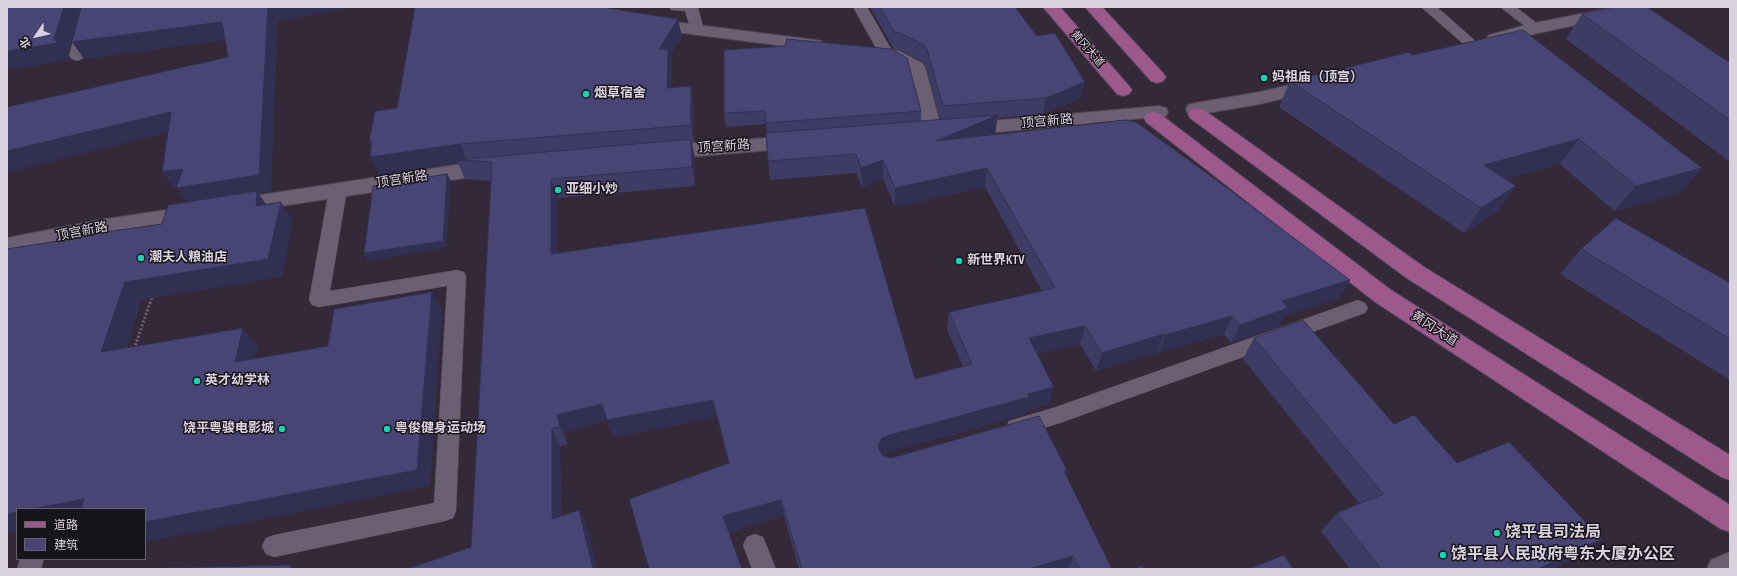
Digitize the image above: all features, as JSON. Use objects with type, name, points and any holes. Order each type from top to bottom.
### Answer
[{"type":"main road","name":"黄冈大道","points":[[1051,7],[1123,90]]},
{"type":"main road","points":[[1093,7],[1157,77]]},
{"type":"main road","points":[[1196,111],[1416,273],[1730,470]]},
{"type":"main road","name":"黄冈大道","points":[[1156,115],[1383,296],[1730,520]]},
{"type":"street","points":[[1450,51],[1536,28],[1639,7]]},
{"type":"street","points":[[638,22],[831,47]]},
{"type":"street","points":[[862,51],[886,54]]},
{"type":"street","name":"顶宫新路","points":[[886,54],[892,55],[916,67],[925,132],[1156,115]]},
{"type":"street","points":[[1196,111],[1260,98],[1328,81]]},
{"type":"street","name":"顶宫新路","points":[[642,154],[815,140]]},
{"type":"street","name":"顶宫新路","points":[[7,246],[100,228],[338,190],[468,170],[507,167]]},
{"type":"street","points":[[1721,569],[1730,565]]},
{"type":"lane","points":[[77,56],[89,7]]},
{"type":"lane","points":[[676,7],[684,7]]},
{"type":"lane","points":[[691,7],[697,30]]},
{"type":"lane","points":[[860,7],[886,54]]},
{"type":"lane","points":[[1428,7],[1473,45]]},
{"type":"lane","points":[[1507,7],[1536,28]]},
{"type":"lane","points":[[274,546],[445,511],[457,277],[319,300],[338,190]]},
{"type":"lane","points":[[1001,432],[1053,418],[1358,308]]},
{"type":"lane","points":[[756,545],[764,569]]},
{"type":"path","points":[[134,350],[154,290]]},
{"type":"building","points":[[7,7],[64,7],[54,39],[58,43],[7,51]]},
{"type":"building","points":[[81,7],[268,7],[259,175],[176,188],[183,169],[162,172],[171,112],[7,151],[7,107],[228,57],[222,22],[71,42]]},
{"type":"building","points":[[415,7],[601,7],[678,19],[659,49],[668,49],[667,88],[691,86],[691,125],[460,144],[370,157],[372,141],[369,141],[375,111],[397,108]]},
{"type":"building","points":[[880,7],[1015,7],[1037,36],[1055,33],[1085,82],[1046,98],[943,106],[927,50],[924,45],[900,33],[894,32]]},
{"type":"building","points":[[1615,7],[1647,7],[1730,63],[1730,120],[1582,14]]},
{"type":"building","points":[[1523,30],[1702,168],[1636,186],[1579,139],[1484,165],[1516,186],[1481,208],[1290,81],[1324,73],[1332,69],[1334,71],[1409,52],[1412,55]]},
{"type":"building","points":[[787,39],[891,49],[907,58],[921,111],[766,123],[765,111],[724,113],[724,50],[785,46]]},
{"type":"building","points":[[998,115],[936,141],[1125,120],[1136,122],[1350,280],[1282,301],[1288,308],[1240,325],[1232,316],[1165,335],[1164,334],[1102,353],[1085,326],[1029,338],[1054,387],[1028,394],[1029,397],[882,438],[878,446],[882,455],[891,458],[1039,416],[1067,470],[1064,471],[1112,569],[1080,569],[1073,556],[1029,569],[802,569],[781,500],[723,516],[742,569],[649,569],[629,499],[729,463],[713,400],[607,420],[602,404],[557,415],[560,427],[552,429],[552,519],[579,510],[593,569],[407,569],[471,547],[492,162],[456,160],[691,139],[692,167],[551,179],[551,254],[865,208],[915,379],[972,364],[949,312],[1055,288],[987,168],[895,188],[883,160],[861,168],[856,154],[768,161],[766,133]]},
{"type":"building","points":[[447,174],[443,241],[364,253],[373,186]]},
{"type":"building","points":[[257,191],[256,206],[281,202],[268,259],[125,282],[101,352],[243,328],[235,362],[328,346],[334,309],[432,292],[417,470],[146,522],[146,508],[81,508],[84,499],[38,508],[16,508],[16,512],[7,514],[7,249],[77,238],[78,236],[162,224],[168,205]]},
{"type":"building","points":[[1616,218],[1730,283],[1730,339],[1581,249]]},
{"type":"building","points":[[1303,320],[1394,424],[1414,415],[1457,463],[1509,442],[1602,539],[1538,569],[1381,569],[1337,513],[1383,494],[1254,338]]},
{"type":"building","points":[[1284,555],[1293,569],[1248,569]]},
{"type":"building","points":[[291,565],[290,569],[120,569]]},
{"type":"building","points":[[1142,566],[1144,569],[1133,569]]},
{"type":"place","name":"妈祖庙（顶宫）","points":[[1264,78]]},
{"type":"place","name":"烟草宿舍","points":[[586,94]]},
{"type":"place","name":"亚细小炒","points":[[558,190]]},
{"type":"place","name":"潮夫人粮油店","points":[[141,258]]},
{"type":"place","name":"新世界KTV","points":[[959,261]]},
{"type":"place","name":"英才幼学林","points":[[197,381]]},
{"type":"place","name":"饶平粤骏电影城","points":[[282,429]]},
{"type":"place","name":"粤俊健身运动场","points":[[387,429]]},
{"type":"place","name":"饶平县司法局","points":[[1497,533]]},
{"type":"place","name":"饶平县人民政府粤东大厦办公区","points":[[1443,555]]}]
